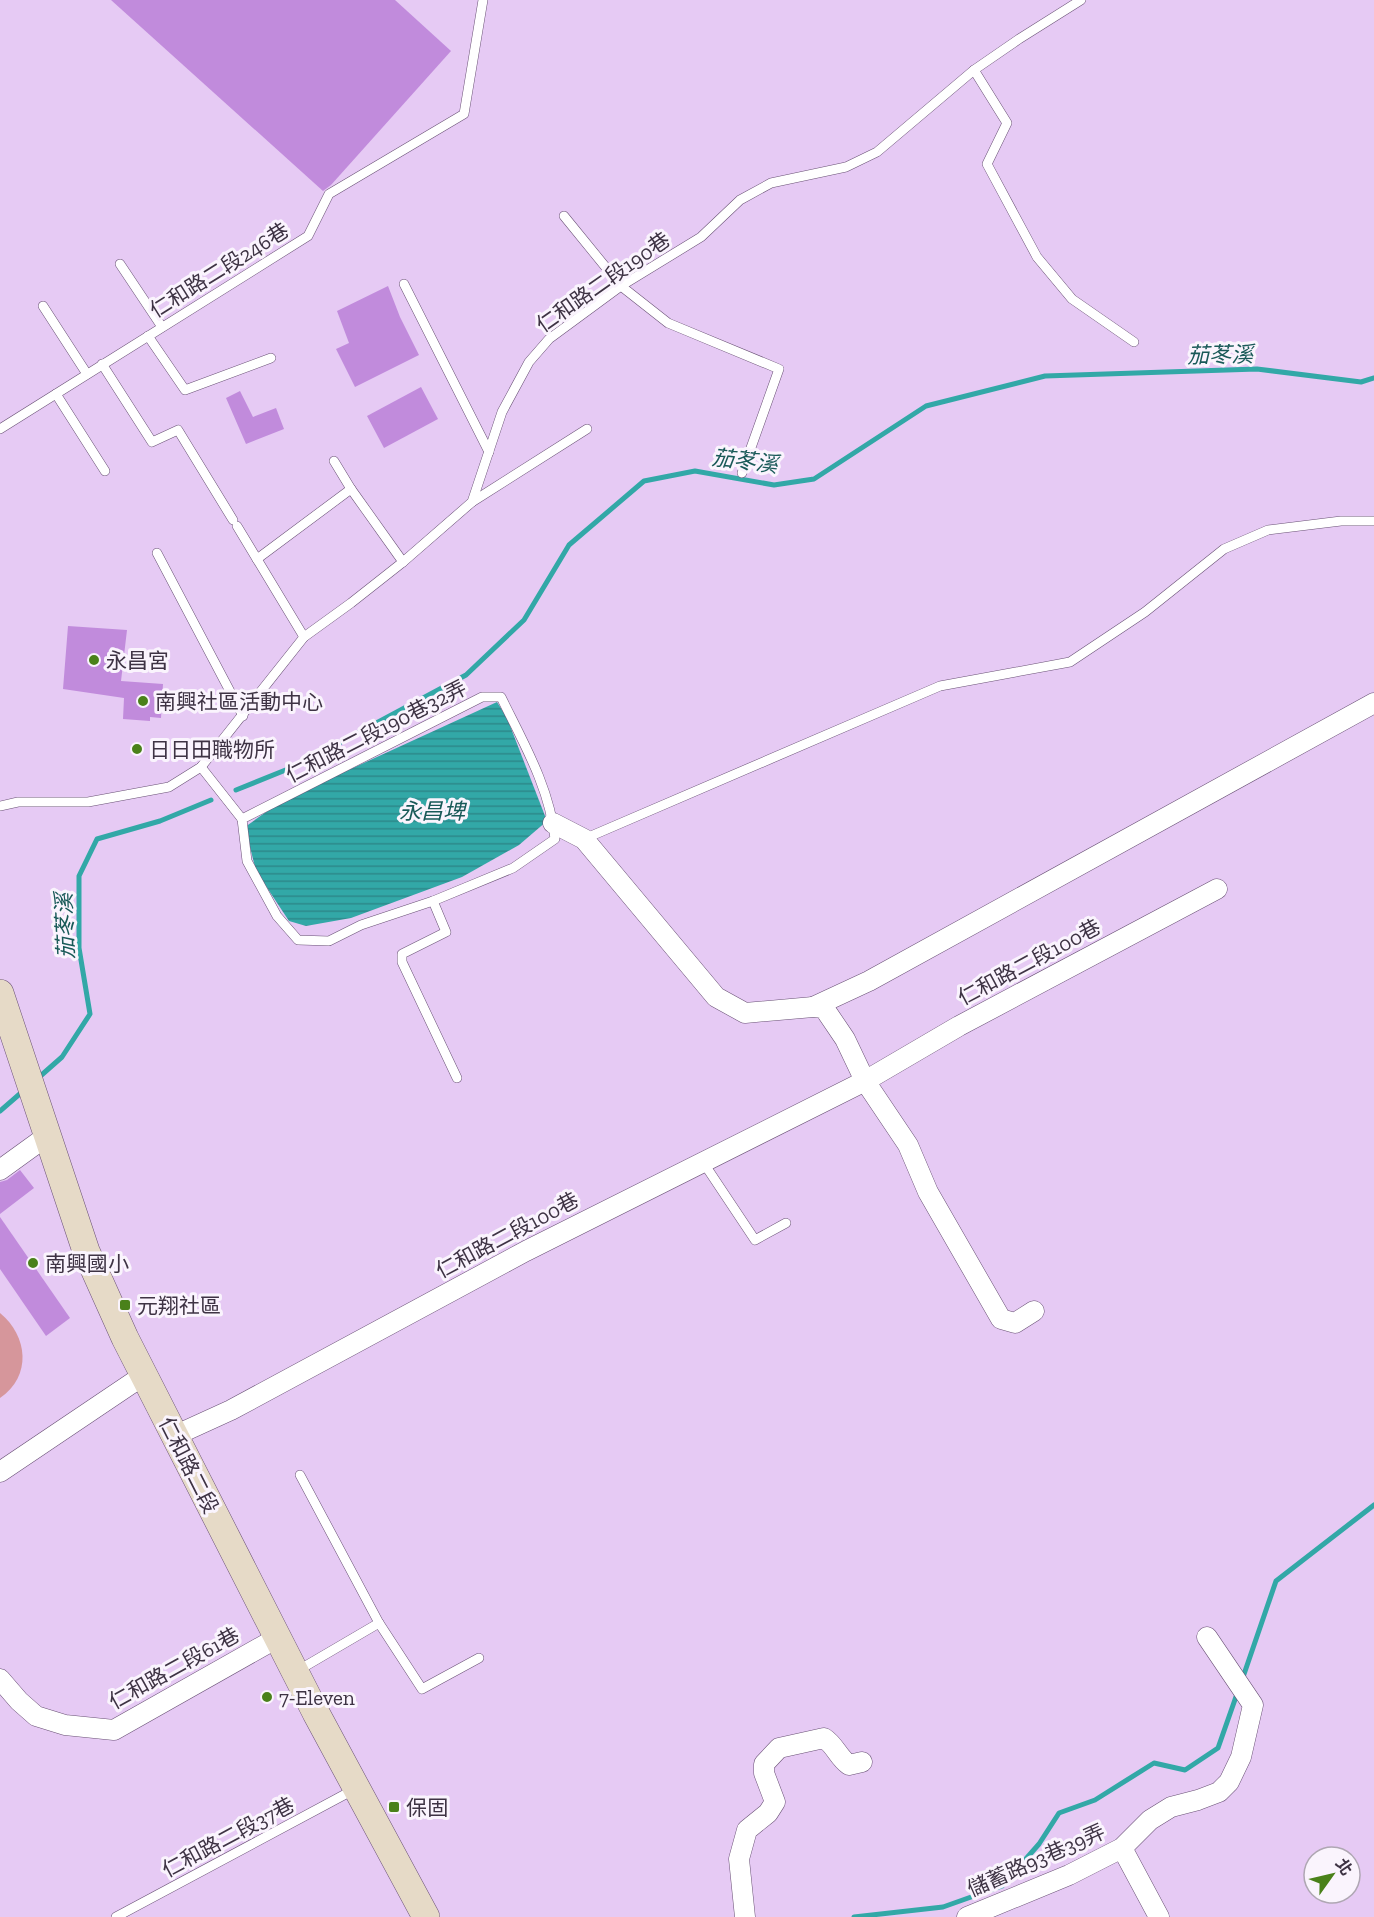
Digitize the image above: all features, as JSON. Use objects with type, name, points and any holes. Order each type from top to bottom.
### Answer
[{"type":"main road","name":"仁和路二段","points":[[0,994],[86,1251],[144,1376],[277,1638],[426,1917]]},
{"type":"street","points":[[813,1007],[869,981],[1374,703]]},
{"type":"street","points":[[553,823],[584,839],[717,997],[745,1013],[824,1008],[835,1022],[865,1081],[908,1145],[928,1191],[1001,1319],[1015,1323],[1034,1311]]},
{"type":"street","name":"仁和路二段100巷","points":[[174,1436],[231,1410],[525,1251],[865,1081],[959,1026],[1217,889]]},
{"type":"street","points":[[0,1170],[47,1136]]},
{"type":"street","points":[[0,1472],[144,1376]]},
{"type":"street","name":"儲蓄路93巷39弄","points":[[967,1917],[1069,1875],[1122,1848],[1150,1820],[1171,1807],[1219,1792],[1229,1782],[1241,1757],[1253,1705],[1207,1637]]},
{"type":"street","name":"仁和路二段61巷","points":[[0,1679],[36,1716],[65,1725],[114,1730],[277,1638]]},
{"type":"street","points":[[745,1917],[739,1859],[747,1830],[768,1813],[775,1802],[764,1773],[764,1764],[779,1748],[824,1738],[832,1743],[841,1760],[849,1765],[862,1762]]},
{"type":"street","points":[[1122,1848],[1159,1917]]},
{"type":"lane","name":"仁和路二段246巷","points":[[0,429],[308,236],[329,194],[464,114],[483,0]]},
{"type":"lane","name":"仁和路二段190巷","points":[[472,502],[502,412],[529,362],[549,339],[621,286],[701,237],[740,200],[771,183],[846,167],[877,152],[974,70],[1081,0]]},
{"type":"lane","points":[[974,70],[1007,123],[987,164],[1037,257],[1072,299],[1134,342]]},
{"type":"lane","points":[[564,216],[621,286],[668,323],[779,369],[742,473]]},
{"type":"lane","points":[[120,264],[162,327]]},
{"type":"lane","points":[[404,284],[489,452]]},
{"type":"lane","points":[[43,306],[87,374]]},
{"type":"lane","points":[[148,336],[185,390],[271,358]]},
{"type":"lane","points":[[102,364],[152,442],[178,430],[304,637]]},
{"type":"lane","points":[[56,394],[105,471]]},
{"type":"lane","points":[[0,806],[18,802],[88,802],[169,788],[201,767],[304,637],[403,562],[472,502],[587,429]]},
{"type":"lane","points":[[334,461],[403,562]]},
{"type":"lane","points":[[257,559],[351,489]]},
{"type":"lane","points":[[584,839],[940,686],[1070,662],[1144,612],[1224,549],[1268,530],[1341,521],[1374,521]]},
{"type":"lane","points":[[157,553],[243,716]]},
{"type":"lane","name":"仁和路二段190巷32弄","points":[[242,819],[482,697],[501,697],[535,766],[553,823]]},
{"type":"lane","points":[[201,767],[242,819],[251,868],[277,916],[298,940],[329,941],[361,925],[433,901],[513,868],[555,839],[553,823]]},
{"type":"lane","points":[[433,901],[446,932],[402,954],[402,962],[457,1078]]},
{"type":"lane","points":[[703,1162],[755,1240],[786,1222]]},
{"type":"lane","points":[[300,1475],[379,1623],[422,1689],[479,1658]]},
{"type":"lane","points":[[295,1672],[379,1623]]},
{"type":"lane","name":"仁和路二段37巷","points":[[116,1917],[356,1789]]},
{"type":"shaded area","points":[[0,1313],[16,1333],[21,1344],[22,1356],[17,1379],[0,1398]]},
{"type":"water","name":"永昌埤","points":[[497,702],[507,718],[547,821],[519,845],[462,877],[351,918],[306,926],[289,921],[256,871],[245,827],[283,800]]},
{"type":"building","points":[[111,0],[395,0],[451,51],[331,185],[323,191]]},
{"type":"building","points":[[388,286],[419,355],[355,387],[336,349],[349,343],[337,311]]},
{"type":"building","points":[[421,387],[438,419],[384,448],[367,416]]},
{"type":"building","points":[[240,391],[253,417],[276,408],[284,429],[246,444],[226,398]]},
{"type":"building","name":"永昌宮","points":[[68,626],[127,630],[121,681],[163,684],[161,718],[150,717],[150,721],[123,719],[124,698],[63,689]]},
{"type":"building","points":[[20,1170],[34,1188],[0,1214],[0,1182],[7,1180]]},
{"type":"building","points":[[0,1217],[70,1318],[46,1336],[0,1269]]},
{"type":"waterway","name":"茄苳溪","points":[[236,790],[298,765],[466,675],[524,620],[569,545],[644,481],[695,471],[774,485],[814,479],[926,406],[1045,376],[1257,369],[1361,382],[1374,378]]},
{"type":"waterway","name":"茄苳溪","points":[[37,1079],[62,1057],[90,1014],[79,948],[79,876],[97,839],[160,821],[211,800]]},
{"type":"waterway","name":"茄苳溪","points":[[0,1111],[22,1092]]},
{"type":"waterway","points":[[1242,1680],[1276,1581],[1374,1505]]},
{"type":"waterway","points":[[854,1917],[943,1907],[1002,1886],[1039,1844],[1059,1813],[1095,1800],[1154,1763],[1185,1770],[1218,1748],[1238,1691]]},
{"type":"place","name":"永昌宮","points":[[94,660]]},
{"type":"place","name":"南興社區活動中心","points":[[143,701]]},
{"type":"place","name":"日日田職物所","points":[[137,749]]},
{"type":"place","name":"南興國小","points":[[33,1263]]},
{"type":"place","name":"元翔社區","points":[[125,1305]]},
{"type":"place","name":"7-Eleven","points":[[267,1697]]},
{"type":"place","name":"保固","points":[[394,1807]]}]
